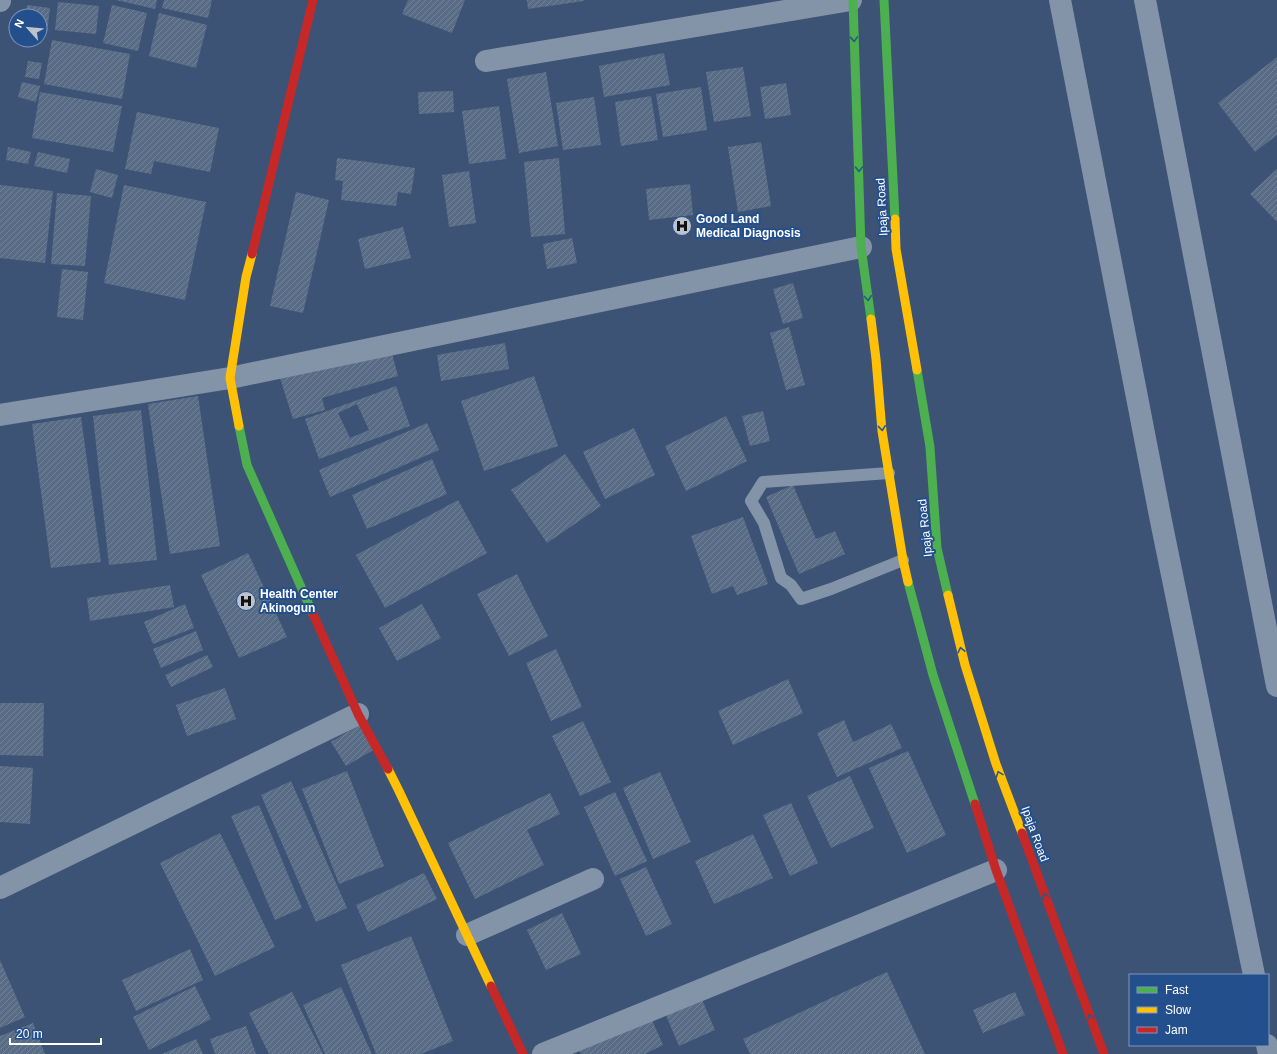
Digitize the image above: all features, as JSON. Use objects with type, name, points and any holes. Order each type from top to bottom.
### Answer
[{"type":"main road","points":[[313,0],[246,277],[230,378],[247,465],[358,714],[399,791],[523,1054]]},
{"type":"main road","name":"Ipaja Road","points":[[852,0],[862,247],[876,358],[882,431],[903,560],[913,604],[933,675],[996,870],[1063,1054]]},
{"type":"main road","name":"Ipaja Road","points":[[884,0],[896,249],[930,447],[937,548],[965,665],[996,764],[1104,1054]]},
{"type":"street","points":[[486,61],[852,0]]},
{"type":"street","points":[[1060,0],[1161,522],[1254,974]]},
{"type":"street","points":[[1145,0],[1277,686]]},
{"type":"street","points":[[0,415],[230,378],[862,247]]},
{"type":"street","points":[[0,888],[358,714]]},
{"type":"street","points":[[543,1054],[996,870]]},
{"type":"street","points":[[467,935],[593,879]]},
{"type":"lane","points":[[889,473],[763,482],[751,501],[764,523],[781,578],[792,585],[801,599],[831,589],[903,560]]},
{"type":"building","points":[[116,0],[157,0],[155,9]]},
{"type":"building","points":[[164,0],[212,0],[208,18],[162,8]]},
{"type":"building","points":[[408,0],[465,0],[452,33],[402,14]]},
{"type":"building","points":[[527,0],[584,0],[584,1],[528,9]]},
{"type":"building","points":[[58,2],[99,6],[96,34],[55,30]]},
{"type":"building","points":[[27,5],[50,8],[48,24],[48,8],[27,8]]},
{"type":"building","points":[[112,5],[147,13],[138,51],[103,43]]},
{"type":"building","points":[[159,13],[207,25],[196,68],[149,56]]},
{"type":"building","points":[[52,40],[130,54],[122,99],[44,84]]},
{"type":"building","points":[[664,53],[670,85],[604,97],[599,66]]},
{"type":"building","points":[[1277,57],[1277,135],[1255,152],[1218,103]]},
{"type":"building","points":[[28,61],[42,63],[39,79],[25,77]]},
{"type":"building","points":[[743,67],[751,116],[714,122],[706,72]]},
{"type":"building","points":[[546,72],[558,146],[519,153],[507,79]]},
{"type":"building","points":[[22,82],[40,86],[36,102],[18,97]]},
{"type":"building","points":[[786,83],[791,115],[765,119],[760,87]]},
{"type":"building","points":[[701,87],[707,130],[663,137],[656,94]]},
{"type":"building","points":[[453,91],[454,112],[419,114],[418,92]]},
{"type":"building","points":[[40,92],[122,106],[113,152],[32,138]]},
{"type":"building","points":[[651,96],[658,140],[621,146],[615,102]]},
{"type":"building","points":[[594,97],[601,145],[563,150],[556,103]]},
{"type":"building","points":[[499,106],[506,159],[469,164],[462,111]]},
{"type":"building","points":[[137,112],[219,128],[210,172],[154,161],[151,174],[125,169]]},
{"type":"building","points":[[761,142],[771,206],[738,212],[728,147]]},
{"type":"building","points":[[8,147],[31,152],[28,164],[6,160]]},
{"type":"building","points":[[38,152],[70,159],[67,173],[34,166]]},
{"type":"building","points":[[337,158],[415,168],[411,194],[398,192],[396,206],[341,200],[343,181],[335,180]]},
{"type":"building","points":[[559,158],[565,234],[531,237],[524,162]]},
{"type":"building","points":[[96,169],[118,175],[112,198],[90,192]]},
{"type":"building","points":[[1277,169],[1277,222],[1250,194]]},
{"type":"building","points":[[469,171],[476,223],[449,227],[442,175]]},
{"type":"building","points":[[690,184],[693,215],[649,220],[646,189]]},
{"type":"building","points":[[0,185],[53,191],[45,263],[0,258]]},
{"type":"building","points":[[124,185],[206,202],[185,300],[104,283]]},
{"type":"building","points":[[296,192],[329,200],[303,313],[270,306]]},
{"type":"building","points":[[57,193],[91,196],[85,266],[51,264]]},
{"type":"building","points":[[403,227],[411,258],[365,269],[358,239]]},
{"type":"building","points":[[572,238],[577,263],[547,269],[543,244]]},
{"type":"building","points":[[62,269],[88,272],[83,320],[57,317]]},
{"type":"building","points":[[793,283],[803,318],[783,324],[773,289]]},
{"type":"building","points":[[789,327],[805,385],[786,390],[770,333]]},
{"type":"building","points":[[505,343],[509,369],[441,381],[437,355]]},
{"type":"building","points":[[390,346],[398,376],[322,398],[325,410],[293,419],[280,378]]},
{"type":"building","points":[[534,376],[558,446],[484,471],[461,401]]},
{"type":"building","points":[[396,386],[410,426],[319,459],[305,419]],"holes":[[[357,404],[369,430],[350,438],[338,413]]]},
{"type":"building","points":[[198,396],[220,546],[170,554],[148,404]]},
{"type":"building","points":[[141,410],[157,560],[109,565],[93,416]]},
{"type":"building","points":[[763,411],[770,441],[750,446],[742,416]]},
{"type":"building","points":[[726,416],[747,461],[686,491],[665,446]]},
{"type":"building","points":[[81,417],[101,562],[51,568],[32,424]]},
{"type":"building","points":[[427,423],[439,450],[330,497],[319,470]]},
{"type":"building","points":[[634,428],[655,475],[605,499],[583,452]]},
{"type":"building","points":[[565,454],[601,506],[547,543],[511,490]]},
{"type":"building","points":[[432,459],[447,494],[367,529],[352,495]]},
{"type":"building","points":[[793,485],[816,539],[835,531],[845,554],[799,574],[766,497]]},
{"type":"building","points":[[458,500],[487,553],[385,608],[356,555]]},
{"type":"building","points":[[743,517],[768,584],[737,595],[733,586],[712,594],[691,536]]},
{"type":"building","points":[[248,553],[287,637],[239,658],[201,575]]},
{"type":"building","points":[[517,574],[548,636],[509,656],[477,594]]},
{"type":"building","points":[[170,585],[174,607],[90,621],[87,598]]},
{"type":"building","points":[[185,604],[194,628],[153,644],[144,622]]},
{"type":"building","points":[[422,604],[441,638],[397,661],[379,628]]},
{"type":"building","points":[[196,631],[203,650],[161,668],[153,649]]},
{"type":"building","points":[[556,649],[582,707],[551,721],[526,663]]},
{"type":"building","points":[[207,655],[213,667],[171,687],[165,675]]},
{"type":"building","points":[[788,679],[803,713],[733,745],[718,711]]},
{"type":"building","points":[[225,688],[236,719],[187,736],[176,705]]},
{"type":"building","points":[[0,703],[44,703],[43,756],[0,755]]},
{"type":"building","points":[[844,720],[853,742],[891,724],[902,748],[837,777],[817,733]]},
{"type":"building","points":[[583,721],[611,782],[580,796],[552,736]]},
{"type":"building","points":[[360,724],[375,749],[346,766],[331,742]]},
{"type":"building","points":[[908,751],[946,835],[907,853],[869,768]]},
{"type":"building","points":[[0,766],[33,768],[30,824],[0,822]]},
{"type":"building","points":[[347,771],[384,866],[339,884],[302,789]]},
{"type":"building","points":[[660,772],[691,842],[653,859],[623,788]]},
{"type":"building","points":[[850,776],[874,828],[831,848],[807,796]]},
{"type":"building","points":[[291,781],[347,908],[316,922],[261,795]]},
{"type":"building","points":[[615,792],[647,861],[615,876],[584,807]]},
{"type":"building","points":[[550,793],[560,814],[527,830],[544,865],[475,899],[448,843]]},
{"type":"building","points":[[791,803],[818,863],[790,876],[763,815]]},
{"type":"building","points":[[259,805],[302,908],[275,920],[231,816]]},
{"type":"building","points":[[220,833],[275,947],[215,976],[160,863]]},
{"type":"building","points":[[753,834],[773,878],[714,904],[695,861]]},
{"type":"building","points":[[646,867],[672,924],[646,936],[620,879]]},
{"type":"building","points":[[424,873],[437,899],[368,932],[356,905]]},
{"type":"building","points":[[562,913],[581,954],[546,970],[527,930]]},
{"type":"building","points":[[411,936],[453,1041],[421,1054],[376,1054],[341,965]]},
{"type":"building","points":[[190,949],[203,980],[136,1011],[122,980]]},
{"type":"building","points":[[0,960],[25,1017],[0,1028]]},
{"type":"building","points":[[887,972],[925,1054],[750,1054],[743,1039]]},
{"type":"building","points":[[195,986],[211,1019],[149,1050],[133,1017]]},
{"type":"building","points":[[341,987],[372,1054],[325,1054],[303,1005]]},
{"type":"building","points":[[292,992],[323,1054],[269,1054],[249,1013]]},
{"type":"building","points":[[1015,992],[1025,1015],[983,1033],[973,1010]]},
{"type":"building","points":[[701,997],[715,1030],[679,1046],[665,1013]]},
{"type":"building","points":[[649,1013],[663,1045],[645,1054],[581,1054],[577,1046]]},
{"type":"building","points":[[33,1023],[45,1054],[0,1054],[0,1036]]},
{"type":"building","points":[[246,1026],[256,1054],[215,1054],[210,1039]]},
{"type":"building","points":[[196,1039],[203,1054],[162,1054]]},
{"type":"traffic: fast","points":[[853,0],[861,247],[871,319]]},
{"type":"traffic: fast","points":[[884,0],[895,219]]},
{"type":"traffic: fast","points":[[917,370],[930,447],[937,548],[948,595]]},
{"type":"traffic: fast","points":[[239,426],[247,465],[313,614]]},
{"type":"traffic: fast","points":[[908,582],[933,675],[975,804]]},
{"type":"traffic: slow","points":[[895,219],[896,249],[917,370]]},
{"type":"traffic: slow","points":[[239,426],[230,378],[246,277],[252,254]]},
{"type":"traffic: slow","points":[[871,319],[882,431],[908,582]]},
{"type":"traffic: slow","points":[[948,595],[965,665],[996,764],[1022,833]]},
{"type":"traffic: slow","points":[[388,769],[491,986]]},
{"type":"traffic: jam","points":[[252,254],[313,0]]},
{"type":"traffic: jam","points":[[313,614],[358,714],[388,769]]},
{"type":"traffic: jam","points":[[975,804],[996,870],[1063,1054]]},
{"type":"traffic: jam","points":[[1022,833],[1104,1054]]},
{"type":"traffic: jam","points":[[491,986],[523,1054]]},
{"type":"place","name":"Good Land Medical Diagnosis","points":[[682,226]]},
{"type":"place","name":"Health Center Akinogun","points":[[246,601]]}]
